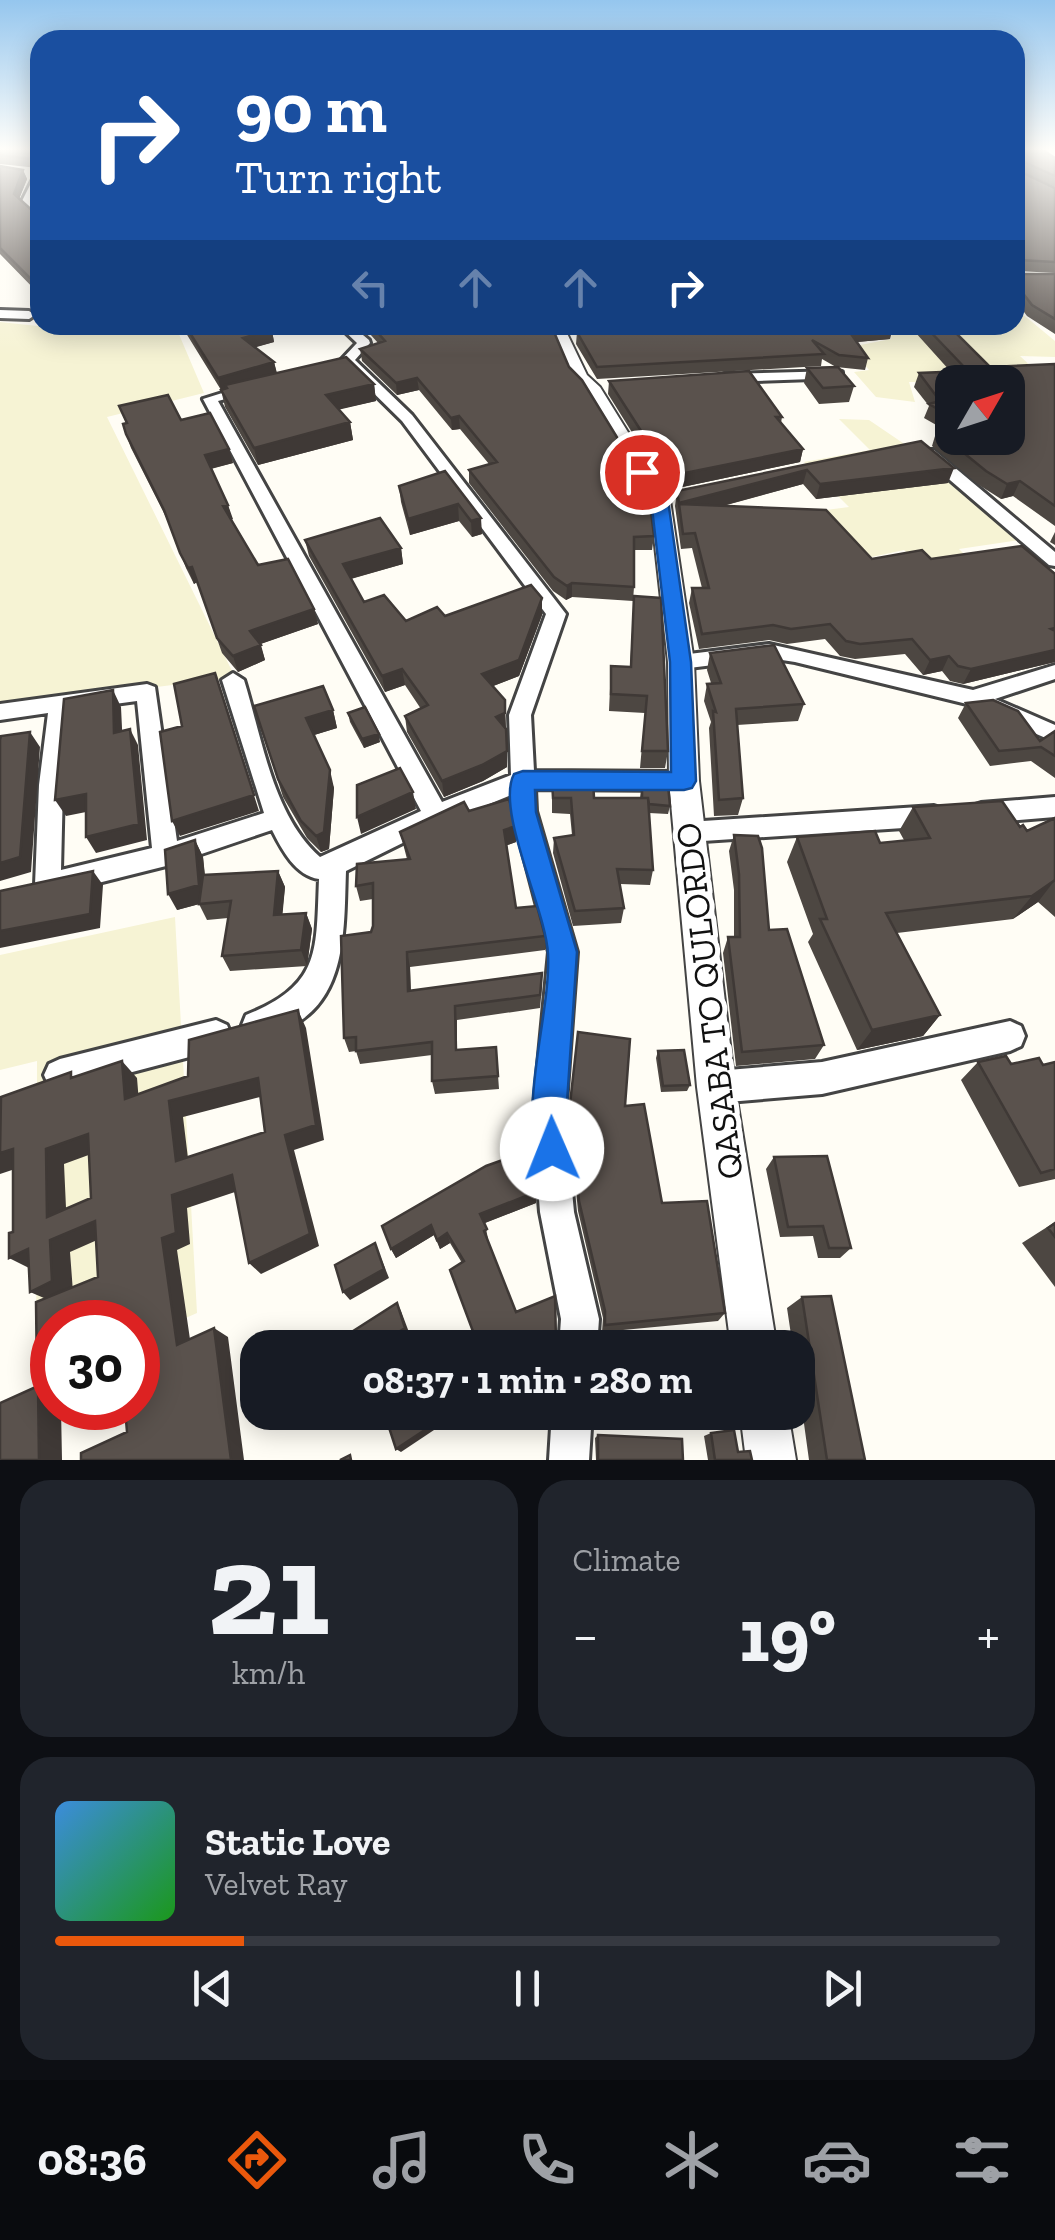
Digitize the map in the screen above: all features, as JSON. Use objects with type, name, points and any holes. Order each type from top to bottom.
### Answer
[{"type":"street","points":[[0,314],[29,314]]},
{"type":"street","points":[[356,335],[364,342],[340,364],[407,418],[556,614],[520,716],[524,812],[563,952],[550,1118],[556,1212],[579,1330]]},
{"type":"street","name":"QASABA TO QULORDO","points":[[565,335],[580,378],[601,386],[669,498],[688,832],[716,1087],[751,1330]]},
{"type":"street","points":[[710,379],[841,375]]},
{"type":"street","points":[[753,376],[762,392]]},
{"type":"street","points":[[262,385],[210,399],[436,815]]},
{"type":"street","points":[[902,450],[920,446],[1055,561]]},
{"type":"street","points":[[681,662],[769,651],[972,698],[1055,734]]},
{"type":"street","points":[[972,698],[1055,672]]},
{"type":"street","points":[[233,680],[278,818],[304,862],[316,869],[333,865],[436,815],[523,780],[684,781]]},
{"type":"street","points":[[0,712],[149,694],[166,856]]},
{"type":"street","points":[[48,885],[51,786],[60,702]]},
{"type":"street","points":[[688,832],[1054,810]]},
{"type":"street","points":[[20,891],[166,856],[278,818]]},
{"type":"street","points":[[60,1075],[274,1020],[310,993],[327,966],[333,865]]},
{"type":"street","points":[[716,1087],[822,1078],[1010,1036]]},
{"type":"street","points":[[568,1460],[570,1430]]},
{"type":"street","points":[[767,1430],[771,1460]]},
{"type":"shaded area","points":[[1025,316],[1055,341],[1055,357],[1020,356],[1035,370],[1025,373],[1025,365],[935,365],[935,382],[909,382],[915,402],[876,397],[854,372],[869,370],[850,347],[891,339],[892,335],[1025,335]]},
{"type":"shaded area","points":[[0,322],[30,325],[30,335],[179,335],[204,393],[107,417],[235,677],[0,707]]},
{"type":"shaded area","points":[[839,419],[869,420],[956,479],[1020,540],[959,549],[972,562],[921,564],[904,550],[858,560],[826,510],[849,507],[804,462],[870,450]]},
{"type":"shaded area","points":[[175,917],[197,1313],[160,1329],[160,1300],[36,1300],[37,1061],[0,1070],[0,955]]},
{"type":"building","points":[[0,218],[30,218],[30,278],[0,248]]},
{"type":"building","points":[[1025,218],[1055,218],[1055,262],[1025,260]]},
{"type":"building","points":[[1025,274],[1055,274],[1055,319],[1025,296]]},
{"type":"building","points":[[191,335],[254,335],[243,338],[274,362],[218,378]]},
{"type":"building","points":[[380,335],[555,335],[569,367],[582,380],[648,488],[654,536],[634,537],[634,587],[572,583],[567,586],[554,577],[469,470],[497,462],[459,416],[451,418],[417,378],[396,383],[360,349],[385,341]]},
{"type":"building","points":[[579,335],[852,335],[868,358],[839,355],[812,340],[824,354],[597,367]]},
{"type":"building","points":[[934,335],[958,335],[988,365],[962,365]]},
{"type":"building","points":[[346,357],[374,384],[326,395],[350,422],[254,448],[221,390],[227,388],[225,385]]},
{"type":"building","points":[[1055,364],[1055,506],[1020,481],[1007,484],[966,455],[1025,455],[1025,365]]},
{"type":"building","points":[[838,367],[854,386],[823,388],[807,368]]},
{"type":"building","points":[[749,371],[782,417],[776,417],[803,449],[670,476],[609,381]]},
{"type":"building","points":[[935,372],[935,394],[919,373]]},
{"type":"building","points":[[168,395],[181,420],[210,413],[229,449],[205,455],[228,505],[223,506],[258,565],[288,559],[314,609],[250,631],[261,645],[233,656],[217,638],[192,567],[188,568],[180,553],[123,424],[127,423],[119,406]]},
{"type":"building","points":[[921,441],[954,468],[820,484],[807,470],[679,503],[677,491]]},
{"type":"building","points":[[445,471],[481,518],[471,521],[458,504],[408,519],[399,486]]},
{"type":"building","points":[[679,504],[826,510],[872,559],[922,550],[931,559],[1022,546],[1055,574],[1055,628],[1051,629],[1055,631],[1055,650],[971,669],[958,666],[949,656],[930,660],[912,639],[860,644],[846,641],[830,624],[791,629],[773,625],[702,634],[692,588],[709,588],[695,533],[683,534]]},
{"type":"building","points":[[380,518],[401,548],[343,564],[364,602],[384,595],[406,621],[437,607],[445,616],[531,585],[542,598],[519,660],[482,674],[505,700],[505,713],[496,717],[506,729],[507,751],[442,781],[405,716],[428,705],[402,669],[382,676],[305,540]]},
{"type":"building","points":[[634,596],[661,598],[668,751],[642,751],[647,696],[611,694],[611,666],[631,667]]},
{"type":"building","points":[[774,645],[804,704],[736,709],[743,798],[719,800],[713,711],[716,712],[707,684],[721,683],[710,653]]},
{"type":"building","points":[[215,673],[254,795],[172,821],[160,732],[182,726],[174,684]]},
{"type":"building","points":[[323,686],[333,710],[306,718],[330,770],[324,832],[316,836],[301,821],[278,779],[254,706]]},
{"type":"building","points":[[113,690],[114,733],[130,729],[139,824],[86,837],[86,794],[55,800],[64,699]]},
{"type":"building","points":[[993,700],[1018,711],[1040,741],[1055,731],[1055,756],[1041,747],[999,751],[966,703]]},
{"type":"building","points":[[365,707],[379,734],[362,739],[348,713]]},
{"type":"building","points":[[30,732],[20,857],[0,863],[0,740],[1,736]]},
{"type":"building","points":[[400,768],[413,792],[357,817],[357,785]]},
{"type":"building","points":[[552,779],[593,779],[594,798],[648,798],[653,870],[617,869],[624,908],[575,911],[554,838],[574,835],[571,798],[553,798]]},
{"type":"building","points":[[642,785],[668,785],[670,806],[649,804],[648,798],[642,798]]},
{"type":"building","points":[[509,799],[516,826],[504,830],[516,908],[537,906],[545,936],[407,952],[408,991],[542,973],[540,995],[455,1006],[456,1050],[496,1047],[498,1076],[432,1081],[432,1042],[356,1051],[356,1037],[344,1038],[341,936],[371,932],[373,926],[373,883],[356,886],[357,864],[410,859],[400,832],[464,802],[469,811]]},
{"type":"building","points":[[1002,801],[1027,831],[1055,818],[1055,880],[1032,896],[886,913],[940,1015],[872,1030],[820,919],[827,919],[797,837],[875,831],[880,843],[930,838],[913,807]]},
{"type":"building","points":[[734,835],[758,836],[769,930],[787,929],[824,1045],[742,1052],[728,937],[740,937]]},
{"type":"building","points":[[195,840],[199,885],[168,894],[165,850]]},
{"type":"building","points":[[93,871],[90,914],[0,931],[0,891]]},
{"type":"building","points":[[278,871],[274,915],[306,913],[301,950],[222,956],[231,901],[199,904],[203,875]]},
{"type":"building","points":[[298,1010],[316,1125],[285,1135],[310,1234],[249,1263],[232,1175],[172,1195],[176,1233],[162,1238],[177,1345],[214,1328],[231,1460],[81,1460],[81,1453],[127,1430],[160,1430],[160,1300],[41,1300],[98,1277],[95,1221],[50,1240],[52,1281],[30,1292],[28,1249],[9,1258],[9,1233],[13,1232],[13,1149],[0,1153],[1,1097],[71,1072],[71,1078],[122,1061],[125,1099],[188,1076],[189,1040]],"holes":[[[258,1078],[265,1132],[176,1161],[169,1101]],[[88,1134],[91,1198],[47,1217],[46,1149]]]},
{"type":"building","points":[[578,1032],[630,1039],[625,1106],[644,1104],[662,1203],[707,1201],[725,1313],[605,1325],[579,1201],[570,1104]]},
{"type":"building","points":[[684,1050],[690,1085],[663,1086],[658,1051]]},
{"type":"building","points":[[1006,1056],[1011,1064],[1039,1058],[1043,1065],[1055,1062],[1055,1169],[1041,1173],[978,1062]]},
{"type":"building","points":[[533,1149],[536,1192],[480,1214],[516,1312],[555,1296],[556,1330],[472,1330],[450,1270],[464,1261],[447,1233],[437,1240],[431,1225],[391,1249],[382,1226],[486,1166]]},
{"type":"building","points":[[827,1156],[851,1248],[829,1248],[823,1226],[788,1227],[774,1157]]},
{"type":"building","points":[[375,1243],[384,1269],[343,1292],[335,1265]]},
{"type":"building","points":[[831,1296],[865,1460],[827,1460],[815,1382],[815,1330],[807,1330],[802,1297]]},
{"type":"building","points":[[397,1303],[405,1328],[402,1330],[355,1330]]},
{"type":"building","points":[[30,1390],[30,1430],[39,1430],[39,1460],[0,1460],[0,1403]]},
{"type":"building","points":[[390,1430],[425,1430],[396,1449]]},
{"type":"building","points":[[734,1430],[738,1452],[750,1451],[752,1460],[715,1460],[711,1433]]},
{"type":"building","points":[[598,1435],[682,1439],[683,1460],[598,1460]]},
{"type":"route","points":[[552,1149],[550,1118],[563,952],[524,812],[523,780],[684,781],[681,662],[660,500],[642,472]]}]
